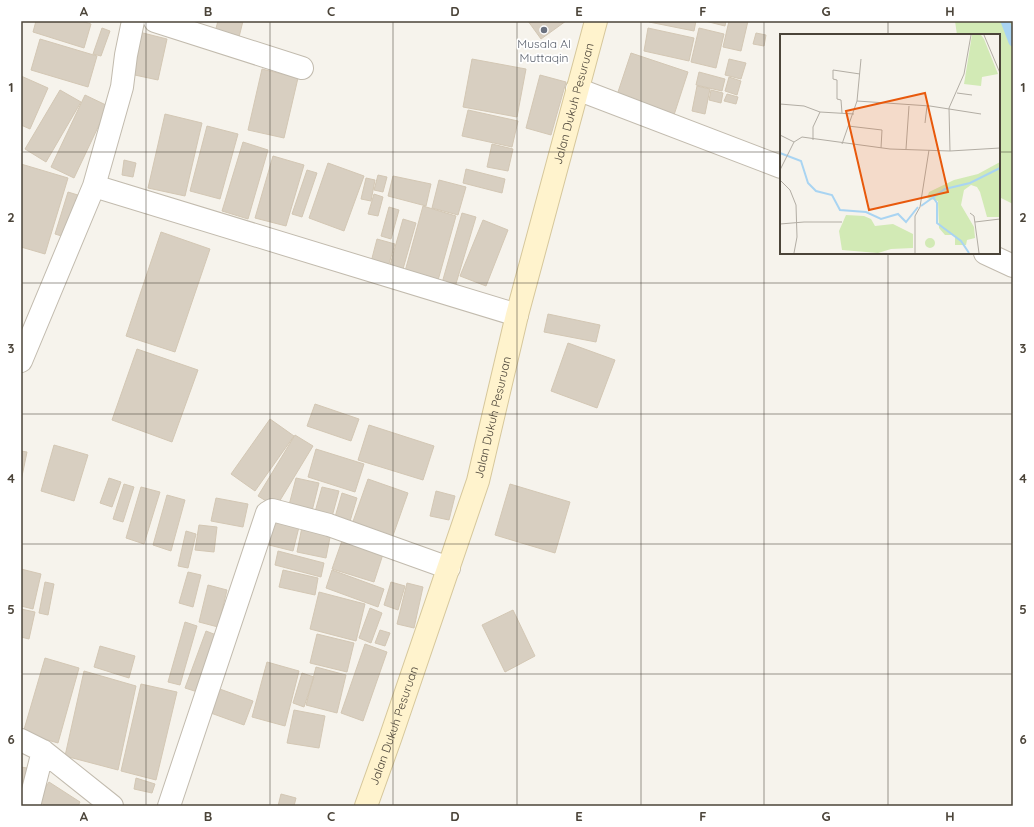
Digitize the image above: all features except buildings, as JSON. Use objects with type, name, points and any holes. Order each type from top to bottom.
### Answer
[{"type":"street","points":[[21,360],[94,186],[122,87],[126,54],[133,21]]},
{"type":"street","points":[[155,21],[302,68]]},
{"type":"street","name":"Jalan Dukuh Pesuruan","points":[[366,806],[478,481],[517,315],[596,21]]},
{"type":"street","points":[[577,89],[780,167]]},
{"type":"street","points":[[94,186],[517,315]]},
{"type":"street","points":[[987,254],[1013,266]]},
{"type":"street","points":[[169,806],[267,513],[272,510],[329,525],[449,568]]},
{"type":"street","points":[[21,740],[44,751],[112,806]]},
{"type":"street","points":[[29,806],[44,751]]},
{"type":"green space","points":[[955,21],[1013,21],[1013,204],[1000,198],[1000,34],[957,34]]},
{"type":"waterway","points":[[1005,21],[1013,42]]},
{"type":"place","name":"Musala Al Muttaqin","points":[[544,30]]}]
